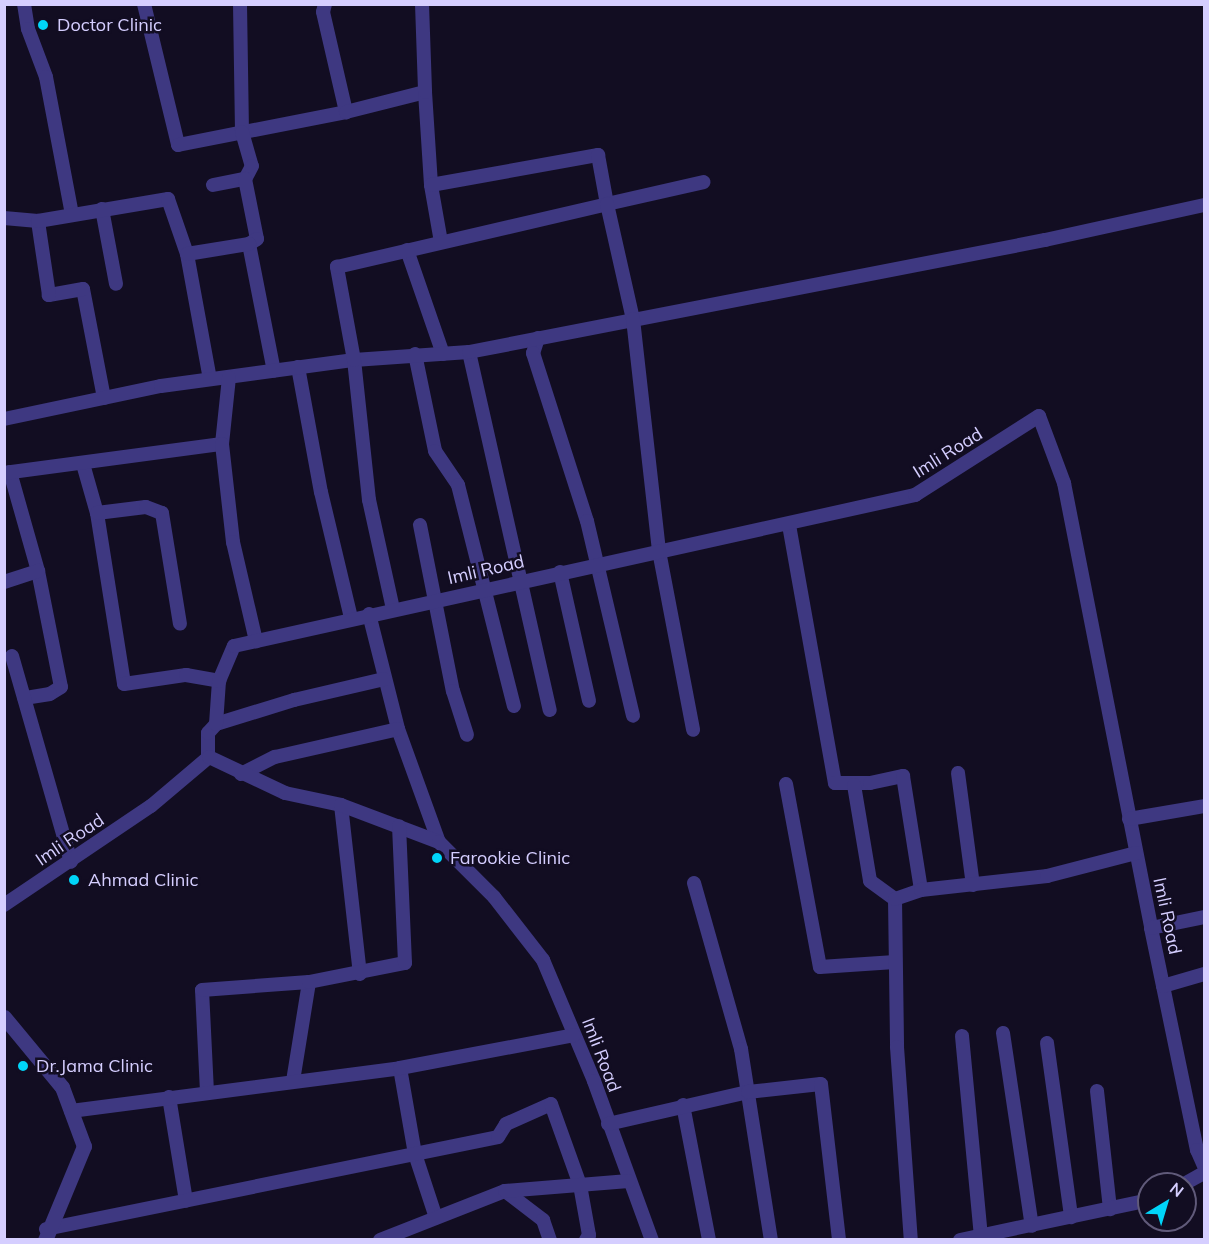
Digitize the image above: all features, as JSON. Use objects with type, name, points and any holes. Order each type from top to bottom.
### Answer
[{"type":"street","points":[[24,4],[28,29],[46,77],[72,215]]},
{"type":"street","points":[[144,4],[178,145],[346,112],[425,92]]},
{"type":"street","points":[[186,254],[249,244],[257,239],[245,179],[252,166],[242,132],[240,4]]},
{"type":"street","points":[[325,4],[323,12],[346,112]]},
{"type":"street","points":[[422,4],[431,185],[441,242]]},
{"type":"street","points":[[431,185],[598,155],[633,319],[659,551],[693,730]]},
{"type":"street","points":[[213,185],[245,179]]},
{"type":"street","points":[[393,609],[369,500],[354,360],[337,267],[704,182]]},
{"type":"street","points":[[4,218],[38,221],[168,199],[186,254],[210,379]]},
{"type":"street","points":[[4,419],[210,379],[354,360],[469,352],[1045,240],[1204,205]]},
{"type":"street","points":[[102,209],[116,284]]},
{"type":"street","points":[[38,221],[49,295],[83,289],[104,398]]},
{"type":"street","points":[[249,244],[274,370]]},
{"type":"street","points":[[407,250],[443,354]]},
{"type":"street","points":[[538,338],[533,353],[598,563],[633,716]]},
{"type":"street","points":[[469,352],[523,580],[550,710]]},
{"type":"street","points":[[416,355],[435,451],[458,485],[514,706]]},
{"type":"street","points":[[298,367],[321,492],[351,618]]},
{"type":"street","points":[[229,377],[222,444],[233,542],[256,641]]},
{"type":"street","name":"Imli Road","points":[[4,905],[151,806],[208,757],[208,733],[216,723],[219,681],[234,646],[435,599],[598,563],[789,525],[915,495],[1039,416],[1064,483],[1151,928],[1197,1150],[1204,1166]]},
{"type":"street","points":[[24,698],[50,694],[60,687],[38,571],[7,473],[83,464],[211,443],[222,444]]},
{"type":"street","points":[[83,464],[97,513],[124,684],[186,675],[219,681]]},
{"type":"street","points":[[97,513],[146,507],[162,513],[180,624]]},
{"type":"street","points":[[420,525],[466,735]]},
{"type":"street","points":[[789,525],[831,772],[835,783],[854,784],[903,777],[921,890]]},
{"type":"street","points":[[4,582],[38,571]]},
{"type":"street","points":[[560,572],[589,701]]},
{"type":"street","points":[[369,614],[398,729],[426,814],[439,842]]},
{"type":"street","points":[[12,656],[71,862]]},
{"type":"street","points":[[216,723],[294,700],[384,679]]},
{"type":"street","points":[[241,774],[275,757],[398,729]]},
{"type":"street","name":"Imli Road","points":[[208,757],[285,793],[341,805],[439,842],[494,897],[543,960],[652,1239]]},
{"type":"street","points":[[958,773],[973,885]]},
{"type":"street","points":[[786,784],[820,968],[894,962]]},
{"type":"street","points":[[854,784],[870,881],[895,899]]},
{"type":"street","points":[[341,805],[360,974]]},
{"type":"street","points":[[1129,819],[1204,806]]},
{"type":"street","points":[[207,1092],[202,990],[309,982],[360,974],[405,963],[399,826]]},
{"type":"street","points":[[895,899],[921,890],[1047,876],[1104,865],[1136,853]]},
{"type":"street","points":[[694,883],[741,1049],[771,1239]]},
{"type":"street","points":[[895,899],[894,962],[910,1239]]},
{"type":"street","points":[[1151,928],[1204,917]]},
{"type":"street","points":[[1163,986],[1204,974]]},
{"type":"street","points":[[293,1081],[309,982]]},
{"type":"street","points":[[4,1017],[62,1087],[84,1146],[46,1234]]},
{"type":"street","points":[[1003,1033],[1032,1226]]},
{"type":"street","points":[[71,1111],[400,1068],[574,1035]]},
{"type":"street","points":[[962,1036],[981,1236]]},
{"type":"street","points":[[1047,1043],[1071,1217]]},
{"type":"street","points":[[400,1068],[415,1154],[436,1218]]},
{"type":"street","points":[[608,1124],[683,1105],[748,1092],[820,1084],[839,1239]]},
{"type":"street","points":[[1097,1090],[1110,1209]]},
{"type":"street","points":[[169,1097],[186,1202]]},
{"type":"street","points":[[46,1234],[186,1202],[498,1137],[506,1124],[551,1104],[580,1185],[590,1235],[586,1239]]},
{"type":"street","points":[[683,1105],[709,1239]]},
{"type":"street","points":[[380,1239],[505,1191],[629,1181]]},
{"type":"street","points":[[505,1191],[543,1220],[550,1239]]},
{"type":"street","points":[[960,1239],[1137,1203]]},
{"type":"place","name":"Doctor Clinic","points":[[43,25]]},
{"type":"place","name":"Farookie Clinic","points":[[437,858]]},
{"type":"place","name":"Ahmad Clinic","points":[[74,880]]},
{"type":"place","name":"Dr.Jama Clinic","points":[[23,1066]]}]
